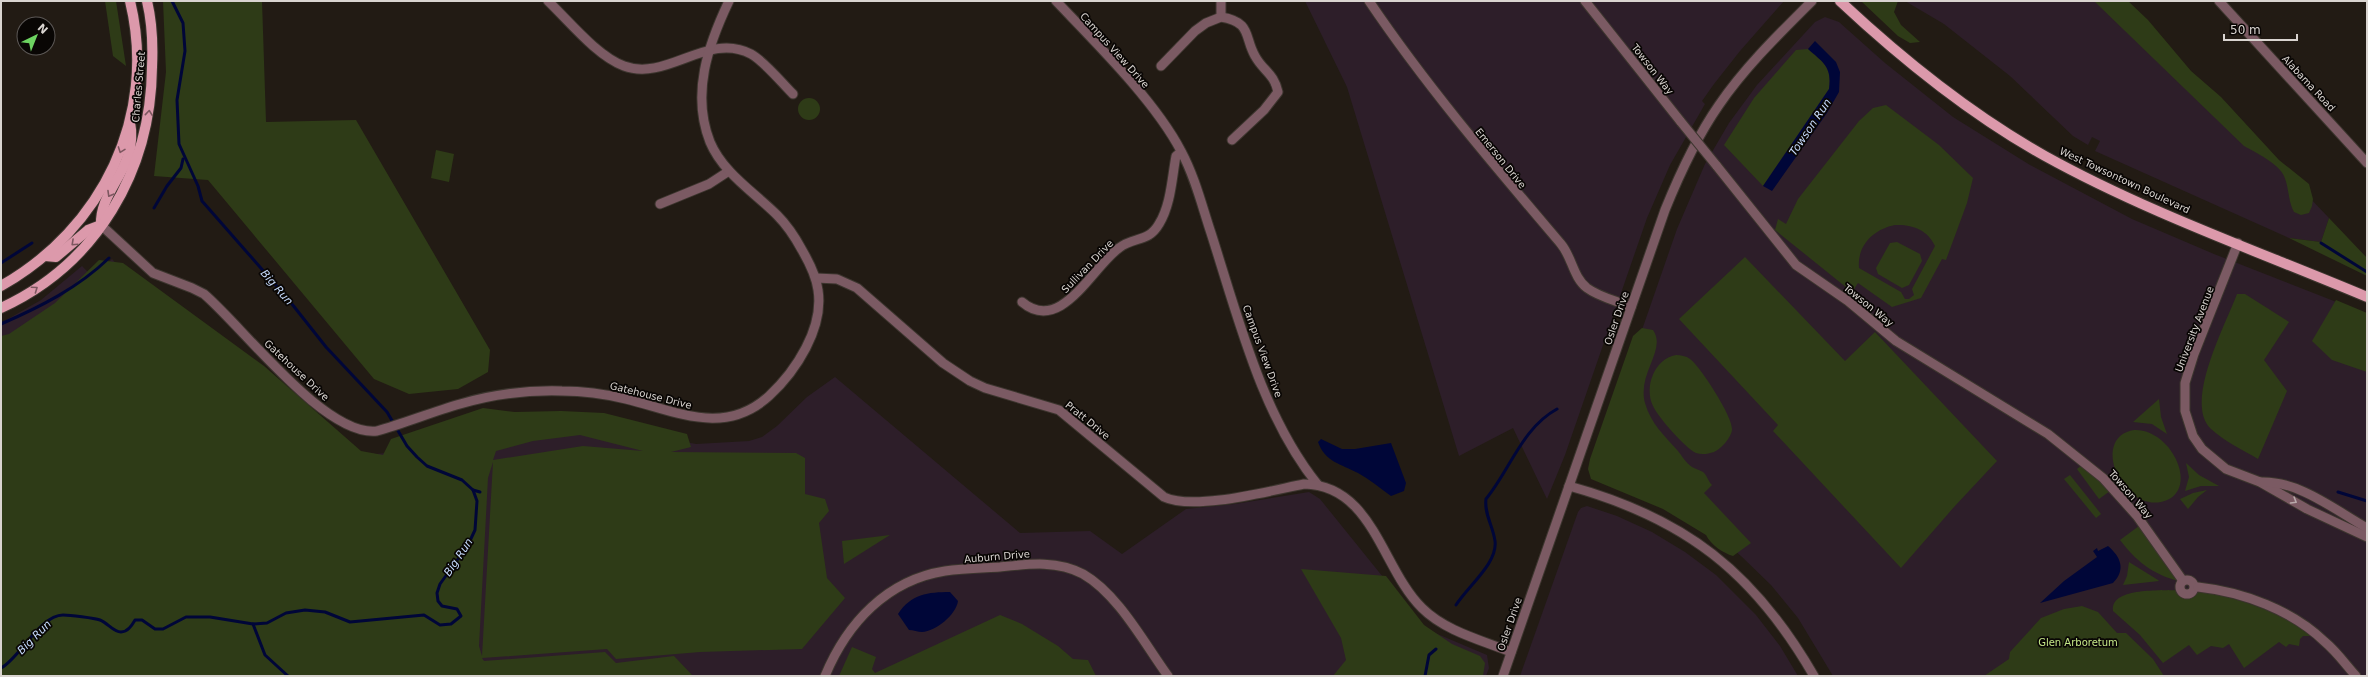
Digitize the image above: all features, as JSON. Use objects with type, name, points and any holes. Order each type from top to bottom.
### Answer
[{"type":"main road","name":"Charles Street","points":[[1,286],[45,256],[77,223],[100,191],[117,160],[130,119],[135,94],[136,40],[130,1]]},
{"type":"main road","name":"Charles Street","points":[[1,308],[32,291],[59,271],[83,247],[101,225],[116,203],[136,165],[149,118],[153,47],[147,1]]},
{"type":"main road","name":"West Towsontown Boulevard","points":[[1840,1],[1928,77],[2023,143],[2091,180],[2367,297]]},
{"type":"main road","points":[[45,256],[56,257],[88,230],[101,225],[102,210],[122,172],[130,150],[133,137],[130,119]]},
{"type":"street","points":[[548,1],[601,51],[624,66],[639,70],[654,69],[709,51],[737,48],[752,54],[793,94]]},
{"type":"street","name":"Gatehouse Drive","points":[[101,225],[153,273],[192,288],[210,299],[291,381],[329,414],[361,430],[372,431],[385,429],[483,398],[538,391],[574,391],[608,395],[697,418],[719,419],[739,414],[755,406],[771,394],[790,372],[804,350],[811,335],[818,309],[819,291],[816,278],[797,241],[786,224],[729,170],[714,149],[704,120],[702,78],[709,51],[729,1]]},
{"type":"street","name":"Campus View Drive","points":[[1056,1],[1134,86],[1169,130],[1182,152],[1200,198],[1250,352],[1273,411],[1296,455],[1318,485],[1342,496],[1358,511],[1383,545],[1411,595],[1422,609],[1446,626],[1511,652]]},
{"type":"street","points":[[1221,1],[1221,17]]},
{"type":"street","name":"Emerson Drive","points":[[1369,1],[1443,102],[1519,197],[1563,247],[1582,283],[1597,294],[1631,307]]},
{"type":"street","name":"Towson Way","points":[[1585,1],[1796,265],[1834,291],[1896,341],[2057,440],[2069,449],[2103,478],[2126,502],[2180,578]]},
{"type":"street","name":"Osler Drive","points":[[1503,676],[1673,190],[1703,130],[1743,74],[1812,1]]},
{"type":"street","name":"Alabama Road","points":[[2218,1],[2367,162]]},
{"type":"street","points":[[1161,66],[1195,31],[1206,23],[1221,17],[1238,23],[1247,32],[1255,57],[1270,73],[1278,92],[1264,110],[1232,140]]},
{"type":"street","name":"Sullivan Drive","points":[[1022,302],[1033,309],[1039,310],[1059,307],[1075,294],[1119,247],[1145,238],[1154,232],[1166,209],[1176,156],[1182,152]]},
{"type":"street","points":[[660,204],[709,184],[729,170]]},
{"type":"street","name":"University Avenue","points":[[2238,243],[2189,370],[2184,397],[2185,411],[2193,436],[2202,449],[2212,459],[2226,469],[2260,482],[2306,509],[2367,537]]},
{"type":"street","name":"Pratt Drive","points":[[816,278],[837,279],[857,288],[943,363],[970,381],[987,388],[1059,410],[1164,497],[1171,501],[1202,502],[1304,484],[1318,485]]},
{"type":"street","name":"University Avenue","points":[[2260,482],[2272,482],[2293,487],[2367,528]]},
{"type":"street","points":[[1569,486],[1614,499],[1655,517],[1710,552],[1749,585],[1767,605],[1788,633],[1814,676]]},
{"type":"street","name":"Auburn Drive","points":[[826,676],[856,624],[882,597],[904,583],[945,571],[1037,564],[1053,564],[1071,569],[1082,574],[1106,592],[1168,676]]},
{"type":"street","points":[[2195,589],[2241,596],[2290,617],[2324,641],[2356,676]]},
{"type":"shaded area","points":[[1305,1],[1784,1],[1740,51],[1702,101],[1705,104],[1670,165],[1647,218],[1565,455],[1547,499],[1513,428],[1459,456],[1347,87]]},
{"type":"shaded area","points":[[1905,1],[2122,1],[2329,218],[2321,242],[2289,238],[2095,151],[2100,141],[2092,137],[2088,145],[2073,136],[2010,76],[1944,24]]},
{"type":"shaded area","points":[[1825,17],[1839,22],[1885,63],[1953,117],[2030,165],[2132,219],[2214,254],[2367,314],[2367,676],[1833,676],[1798,618],[1771,585],[1725,542],[1594,468],[1677,229],[1705,164],[1729,123],[1757,85],[1815,22]]},
{"type":"shaded area","points":[[112,259],[143,294],[345,450],[376,454],[397,452],[491,424],[675,440],[696,444],[749,441],[762,437],[777,426],[807,397],[835,377],[1020,533],[1090,531],[1122,554],[1186,509],[1235,504],[1309,492],[1320,499],[1387,582],[1402,619],[1487,655],[1489,668],[1486,676],[133,676],[1,363],[1,323],[41,300],[82,266],[93,277]]},
{"type":"shaded area","points":[[1587,506],[1617,516],[1652,532],[1685,552],[1716,575],[1756,615],[1780,646],[1798,676],[1520,676],[1578,512],[1581,508]]},
{"type":"green space","points":[[105,1],[116,1],[126,66],[113,56]]},
{"type":"green space","points":[[163,1],[262,1],[266,122],[356,120],[490,350],[488,372],[458,389],[409,394],[374,379],[208,180],[154,176],[166,72]]},
{"type":"green space","points":[[1861,1],[1898,1],[1894,12],[1901,25],[1920,42],[1910,43],[1898,36]]},
{"type":"green space","points":[[2094,1],[2128,1],[2148,20],[2191,71],[2221,97],[2279,160],[2309,184],[2313,199],[2309,213],[2301,215],[2294,212],[2286,180],[2277,167],[2244,146]]},
{"type":"green space","points":[[1808,49],[1826,66],[1830,82],[1829,89],[1763,186],[1724,145],[1754,98],[1796,50]]},
{"type":"green space","points":[[809,98],[817,101],[820,109],[817,117],[809,120],[801,117],[798,109],[801,101]]},
{"type":"green space","points":[[1886,105],[1939,145],[1973,178],[1967,203],[1946,260],[1942,259],[1921,298],[1892,307],[1858,283],[1852,292],[1775,230],[1778,219],[1786,224],[1798,199],[1859,121],[1873,108]],"holes":[[[1901,225],[1913,227],[1924,232],[1932,240],[1935,246],[1912,289],[1914,295],[1909,299],[1905,299],[1901,292],[1859,268],[1861,252],[1868,239],[1880,230],[1887,227]]]},
{"type":"green space","points":[[436,150],[454,154],[449,182],[431,178]]},
{"type":"green space","points":[[2329,218],[2367,258],[2367,276],[2289,238],[2321,242]]},
{"type":"green space","points":[[1897,242],[1920,254],[1922,261],[1909,285],[1902,288],[1878,274],[1876,268],[1890,243]]},
{"type":"green space","points":[[1745,257],[1845,361],[1875,332],[1997,461],[1954,507],[1901,568],[1773,431],[1778,425],[1679,319]]},
{"type":"green space","points":[[99,260],[123,263],[264,366],[361,451],[383,455],[391,439],[483,408],[515,412],[561,411],[604,413],[687,434],[691,447],[671,452],[796,453],[805,458],[805,494],[825,499],[829,511],[819,523],[827,578],[845,598],[802,649],[700,652],[616,659],[607,649],[482,658],[484,661],[605,652],[616,663],[674,656],[693,676],[1,676],[1,336],[9,334],[55,303]],"holes":[[[580,435],[643,451],[583,446],[493,460],[496,451],[533,441]],[[493,462],[482,656],[479,646],[488,478]]]},
{"type":"green space","points":[[2237,294],[2245,294],[2289,322],[2264,360],[2287,391],[2258,459],[2216,433],[2211,429],[2204,417],[2202,401],[2204,383],[2209,363]]},
{"type":"green space","points":[[2336,300],[2367,313],[2367,372],[2332,360],[2312,341]]},
{"type":"green space","points":[[1642,328],[1653,330],[1657,346],[1645,382],[1645,403],[1658,429],[1692,467],[1702,471],[1706,475],[1712,485],[1704,493],[1751,543],[1733,556],[1718,548],[1706,535],[1663,509],[1591,479],[1588,469],[1590,459],[1633,336]]},
{"type":"green space","points":[[1676,355],[1687,357],[1701,371],[1722,403],[1731,423],[1732,432],[1730,436],[1723,446],[1714,452],[1700,454],[1691,450],[1672,432],[1653,406],[1650,391],[1653,375],[1662,362]]},
{"type":"green space","points":[[2159,399],[2161,417],[2167,434],[2152,424],[2133,422]]},
{"type":"green space","points":[[2134,430],[2148,432],[2160,439],[2170,450],[2177,462],[2180,475],[2179,487],[2173,496],[2161,502],[2147,501],[2134,495],[2123,485],[2116,472],[2113,458],[2114,445],[2121,435]]},
{"type":"green space","points":[[2186,463],[2199,475],[2219,486],[2201,486],[2185,491],[2189,477]]},
{"type":"green space","points":[[2082,465],[2110,491],[2099,499],[2077,469]]},
{"type":"green space","points":[[2070,475],[2101,514],[2096,518],[2064,479]]},
{"type":"green space","points":[[2207,490],[2198,497],[2188,509],[2180,499],[2193,493]]},
{"type":"green space","points":[[2139,526],[2178,581],[2160,575],[2145,566],[2120,540]]},
{"type":"green space","points":[[890,535],[844,564],[842,541]]},
{"type":"green space","points":[[2129,562],[2159,581],[2123,585],[2127,576]]},
{"type":"green space","points":[[1301,569],[1386,576],[1424,625],[1452,644],[1480,656],[1485,663],[1483,676],[1333,676],[1346,660],[1341,638]]},
{"type":"green space","points":[[2177,590],[2185,597],[2192,597],[2197,591],[2228,597],[2258,607],[2286,619],[2313,636],[2303,636],[2300,639],[2299,646],[2289,644],[2286,647],[2279,642],[2244,668],[2229,644],[2223,648],[2211,646],[2197,655],[2189,645],[2163,663],[2140,635],[2113,611],[2114,603],[2119,598],[2128,594],[2149,591]]},
{"type":"green space","name":"Glen Arboretum","points":[[2082,606],[2098,612],[2117,633],[2126,633],[2153,659],[2164,676],[1984,676],[2009,659],[2010,652],[2041,618],[2064,609]]},
{"type":"green space","points":[[1000,615],[1022,624],[1058,646],[1073,659],[1088,660],[1096,676],[839,676],[852,647],[876,657],[872,669],[875,673]]},
{"type":"water","points":[[1815,41],[1836,62],[1840,72],[1839,92],[1827,113],[1772,191],[1763,186],[1829,89],[1830,82],[1826,66],[1808,49]]},
{"type":"water","points":[[1321,439],[1342,449],[1355,449],[1391,443],[1406,483],[1404,491],[1391,496],[1362,475],[1334,462],[1321,449],[1318,442]]},
{"type":"water","points":[[2108,546],[2119,559],[2121,568],[2120,573],[2113,583],[2040,603],[2064,581],[2097,557],[2093,551],[2097,548],[2098,551]]},
{"type":"water","points":[[950,592],[958,601],[954,612],[933,629],[922,632],[909,630],[898,614],[903,607],[914,598],[927,594]]},
{"type":"waterway","name":"Big Run","points":[[1,668],[15,656],[46,622],[54,617],[63,615],[100,620],[118,632],[128,630],[135,620],[142,620],[155,629],[163,629],[186,617],[210,617],[253,624],[267,623],[286,613],[305,610],[325,612],[350,622],[424,615],[440,625],[451,624],[461,616],[457,609],[442,606],[438,601],[437,593],[440,584],[468,545],[475,530],[477,501],[473,490],[462,480],[427,466],[417,457],[407,446],[387,412],[326,347],[288,299],[202,201],[198,186],[179,144],[177,100],[185,51],[183,23],[172,1]]},
{"type":"waterway","points":[[154,208],[167,186],[181,168],[183,159]]},
{"type":"waterway","points":[[1,263],[32,243]]},
{"type":"waterway","points":[[2321,243],[2367,272]]},
{"type":"waterway","points":[[1,324],[58,296],[85,279],[109,258]]},
{"type":"waterway","points":[[1456,605],[1487,566],[1495,549],[1494,536],[1486,510],[1486,499],[1495,488],[1525,438],[1545,417],[1557,409]]},
{"type":"waterway","name":"Big Run","points":[[473,490],[480,492]]},
{"type":"waterway","name":"Towson Run","points":[[2338,492],[2367,501]]},
{"type":"waterway","points":[[253,624],[265,655],[288,676]]},
{"type":"waterway","points":[[1425,676],[1429,655],[1436,649]]}]
